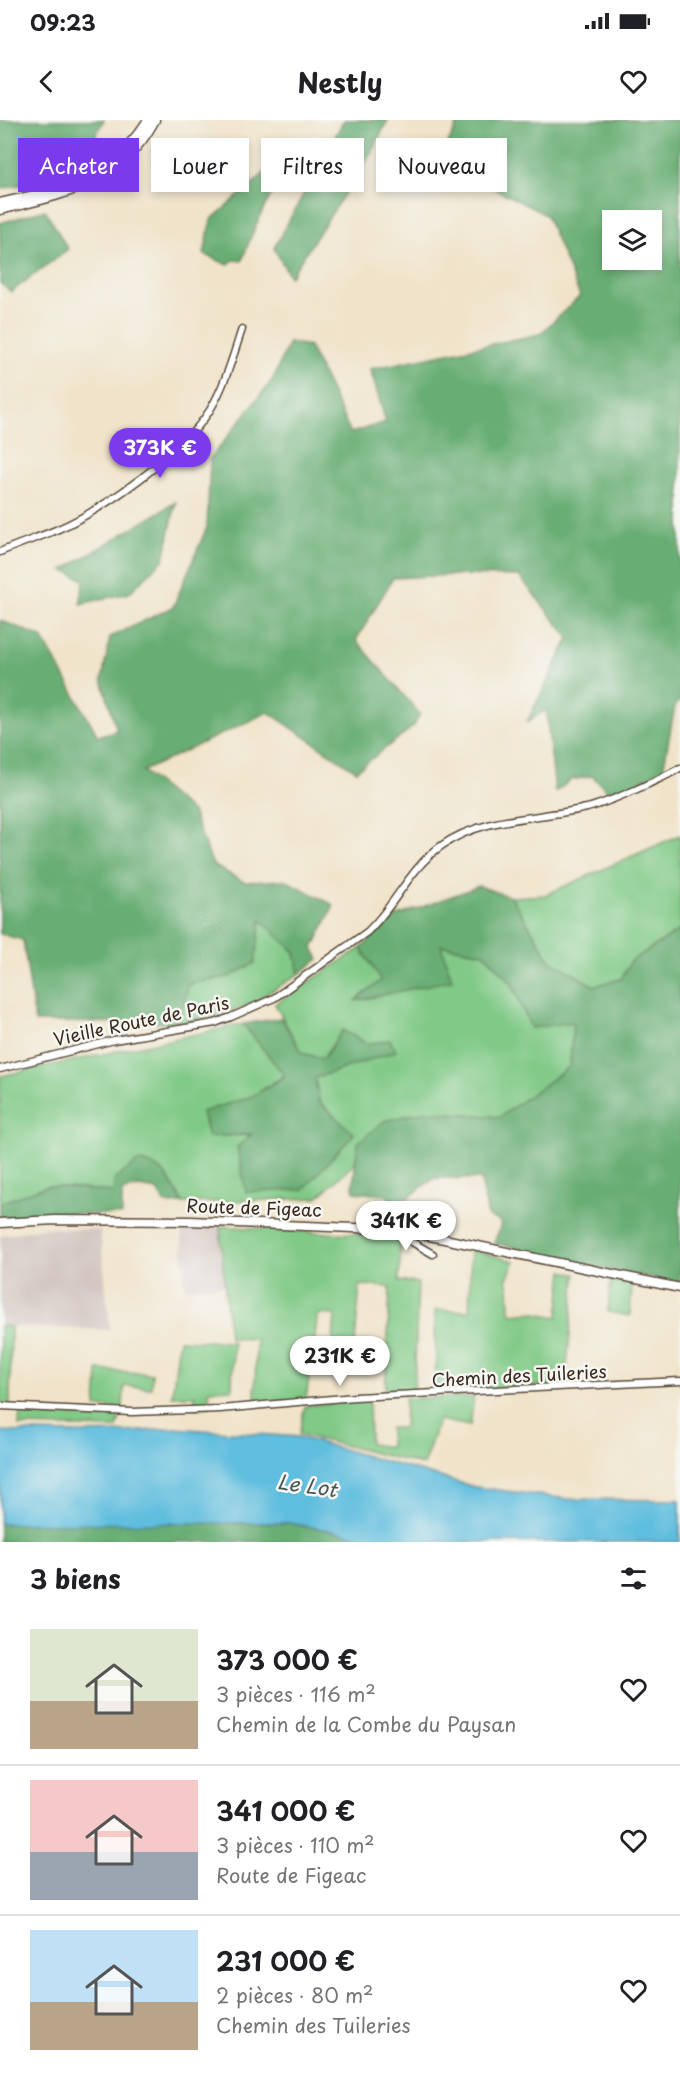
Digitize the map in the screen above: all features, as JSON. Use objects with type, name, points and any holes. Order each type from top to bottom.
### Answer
[{"type":"main road","points":[[0,203],[55,191],[94,174],[127,147],[148,120]]},
{"type":"main road","points":[[0,210],[58,197],[98,180],[131,153],[155,120]]},
{"type":"main road","name":"Route de Figeac","points":[[0,1223],[55,1220],[190,1221],[401,1230],[680,1288]]},
{"type":"street","points":[[0,552],[56,530],[85,515],[179,448],[211,410],[230,367],[242,329]]},
{"type":"street","name":"Vieille Route de Paris","points":[[0,1069],[114,1040],[215,1023],[250,1010],[274,998],[367,932],[379,920],[417,866],[455,837],[486,825],[589,807],[680,768]]},
{"type":"street","points":[[401,1230],[412,1242],[433,1254]]},
{"type":"street","name":"Chemin des Tuileries","points":[[0,1406],[132,1412],[220,1409],[355,1397],[680,1381]]},
{"type":"shaded area","points":[[181,1225],[220,1226],[225,1285],[185,1288]]},
{"type":"shaded area","points":[[43,1228],[100,1230],[110,1330],[0,1326],[0,1236]]},
{"type":"green space","points":[[0,120],[104,120],[94,138],[18,138],[18,185],[0,189]]},
{"type":"green space","points":[[344,120],[388,120],[379,138],[376,138],[376,143],[364,164],[364,138],[334,138]]},
{"type":"green space","points":[[459,120],[680,120],[680,702],[675,706],[663,770],[611,794],[592,776],[571,780],[555,792],[546,710],[527,722],[569,638],[519,576],[454,575],[393,578],[356,640],[420,714],[414,726],[356,771],[268,712],[143,771],[192,812],[213,865],[244,882],[285,880],[334,905],[313,948],[319,959],[299,974],[295,952],[261,920],[255,963],[231,976],[189,984],[178,1023],[35,1022],[23,940],[0,934],[0,620],[42,637],[98,736],[117,730],[102,680],[110,637],[173,607],[207,527],[210,459],[273,379],[289,342],[309,346],[351,433],[386,422],[370,369],[540,334],[580,296],[546,215],[501,192],[507,192],[507,138],[451,138]]},
{"type":"green space","points":[[261,176],[261,192],[273,192],[254,229],[242,261],[233,260],[228,265],[204,254],[211,220],[243,192],[249,192],[249,187]]},
{"type":"green space","points":[[305,192],[346,192],[290,277],[274,248]]},
{"type":"green space","points":[[45,210],[68,249],[11,292],[0,283],[0,223]]},
{"type":"green space","points":[[176,502],[164,559],[129,593],[80,604],[84,580],[63,570]]},
{"type":"green space","points":[[680,835],[680,930],[631,961],[621,979],[594,986],[550,960],[511,897],[545,895]]},
{"type":"green space","points":[[479,886],[511,897],[550,960],[594,986],[621,979],[631,961],[680,930],[680,1283],[598,1268],[494,1243],[502,1222],[488,1217],[481,1179],[434,1178],[398,1206],[386,1195],[354,1192],[358,1143],[384,1121],[426,1111],[500,1117],[570,1066],[573,1022],[531,1028],[511,982],[484,953],[441,945],[452,980],[355,1001],[381,980],[361,948],[395,917]]},
{"type":"green space","points":[[261,919],[295,952],[299,974],[249,1005],[217,1016],[178,1023],[189,984],[231,976]]},
{"type":"green space","points":[[440,945],[484,953],[511,982],[531,1028],[573,1022],[570,1066],[500,1117],[426,1111],[358,1143],[355,1163],[317,1198],[183,1203],[166,1176],[154,1167],[138,1162],[115,1192],[47,1186],[0,1203],[0,1076],[243,1024],[285,1075],[253,1096],[202,1112],[208,1136],[353,1134],[319,1101],[315,1078],[395,1051],[390,1040],[367,1044],[343,1030],[323,1059],[302,1053],[275,1004],[361,948],[381,980],[356,1001],[451,979]]},
{"type":"green space","points":[[281,1018],[302,1053],[323,1059],[343,1030],[367,1044],[390,1040],[396,1051],[315,1078],[319,1102],[354,1134],[303,1190],[246,1192],[237,1147],[252,1134],[208,1137],[202,1112],[253,1096],[285,1076],[243,1024]]},
{"type":"green space","points":[[138,1162],[161,1170],[183,1203],[165,1204],[157,1190],[139,1187],[122,1191],[122,1215],[59,1213],[0,1219],[0,1203],[47,1186],[114,1192],[115,1179]]},
{"type":"green space","points":[[220,1226],[401,1235],[399,1281],[418,1283],[414,1392],[385,1394],[390,1287],[360,1285],[354,1354],[332,1353],[335,1315],[318,1314],[306,1399],[255,1404],[256,1339],[229,1338]]},
{"type":"green space","points":[[471,1250],[515,1261],[506,1281],[509,1284],[510,1311],[513,1314],[529,1312],[558,1317],[563,1271],[576,1274],[565,1385],[436,1391],[435,1310],[469,1311]]},
{"type":"green space","points":[[611,1280],[632,1284],[630,1316],[608,1312]]},
{"type":"green space","points":[[0,1326],[11,1327],[10,1405],[0,1404]]},
{"type":"green space","points":[[179,1340],[233,1342],[232,1389],[209,1390],[210,1407],[196,1408],[195,1396],[172,1396]]},
{"type":"green space","points":[[98,1370],[152,1374],[151,1388],[124,1386],[123,1409],[96,1407]]},
{"type":"green space","points":[[474,1397],[470,1426],[439,1420],[423,1465],[299,1434],[305,1406],[369,1399],[370,1444],[390,1447],[390,1428],[404,1428],[405,1398]]},
{"type":"green space","points":[[20,1410],[121,1414],[117,1428],[19,1426]]},
{"type":"green space","points":[[289,1523],[393,1542],[0,1542],[0,1524]]},
{"type":"water","name":"Le Lot","points":[[174,1428],[300,1437],[475,1487],[568,1499],[680,1500],[680,1542],[393,1542],[289,1523],[0,1524],[0,1431],[108,1433]]}]
